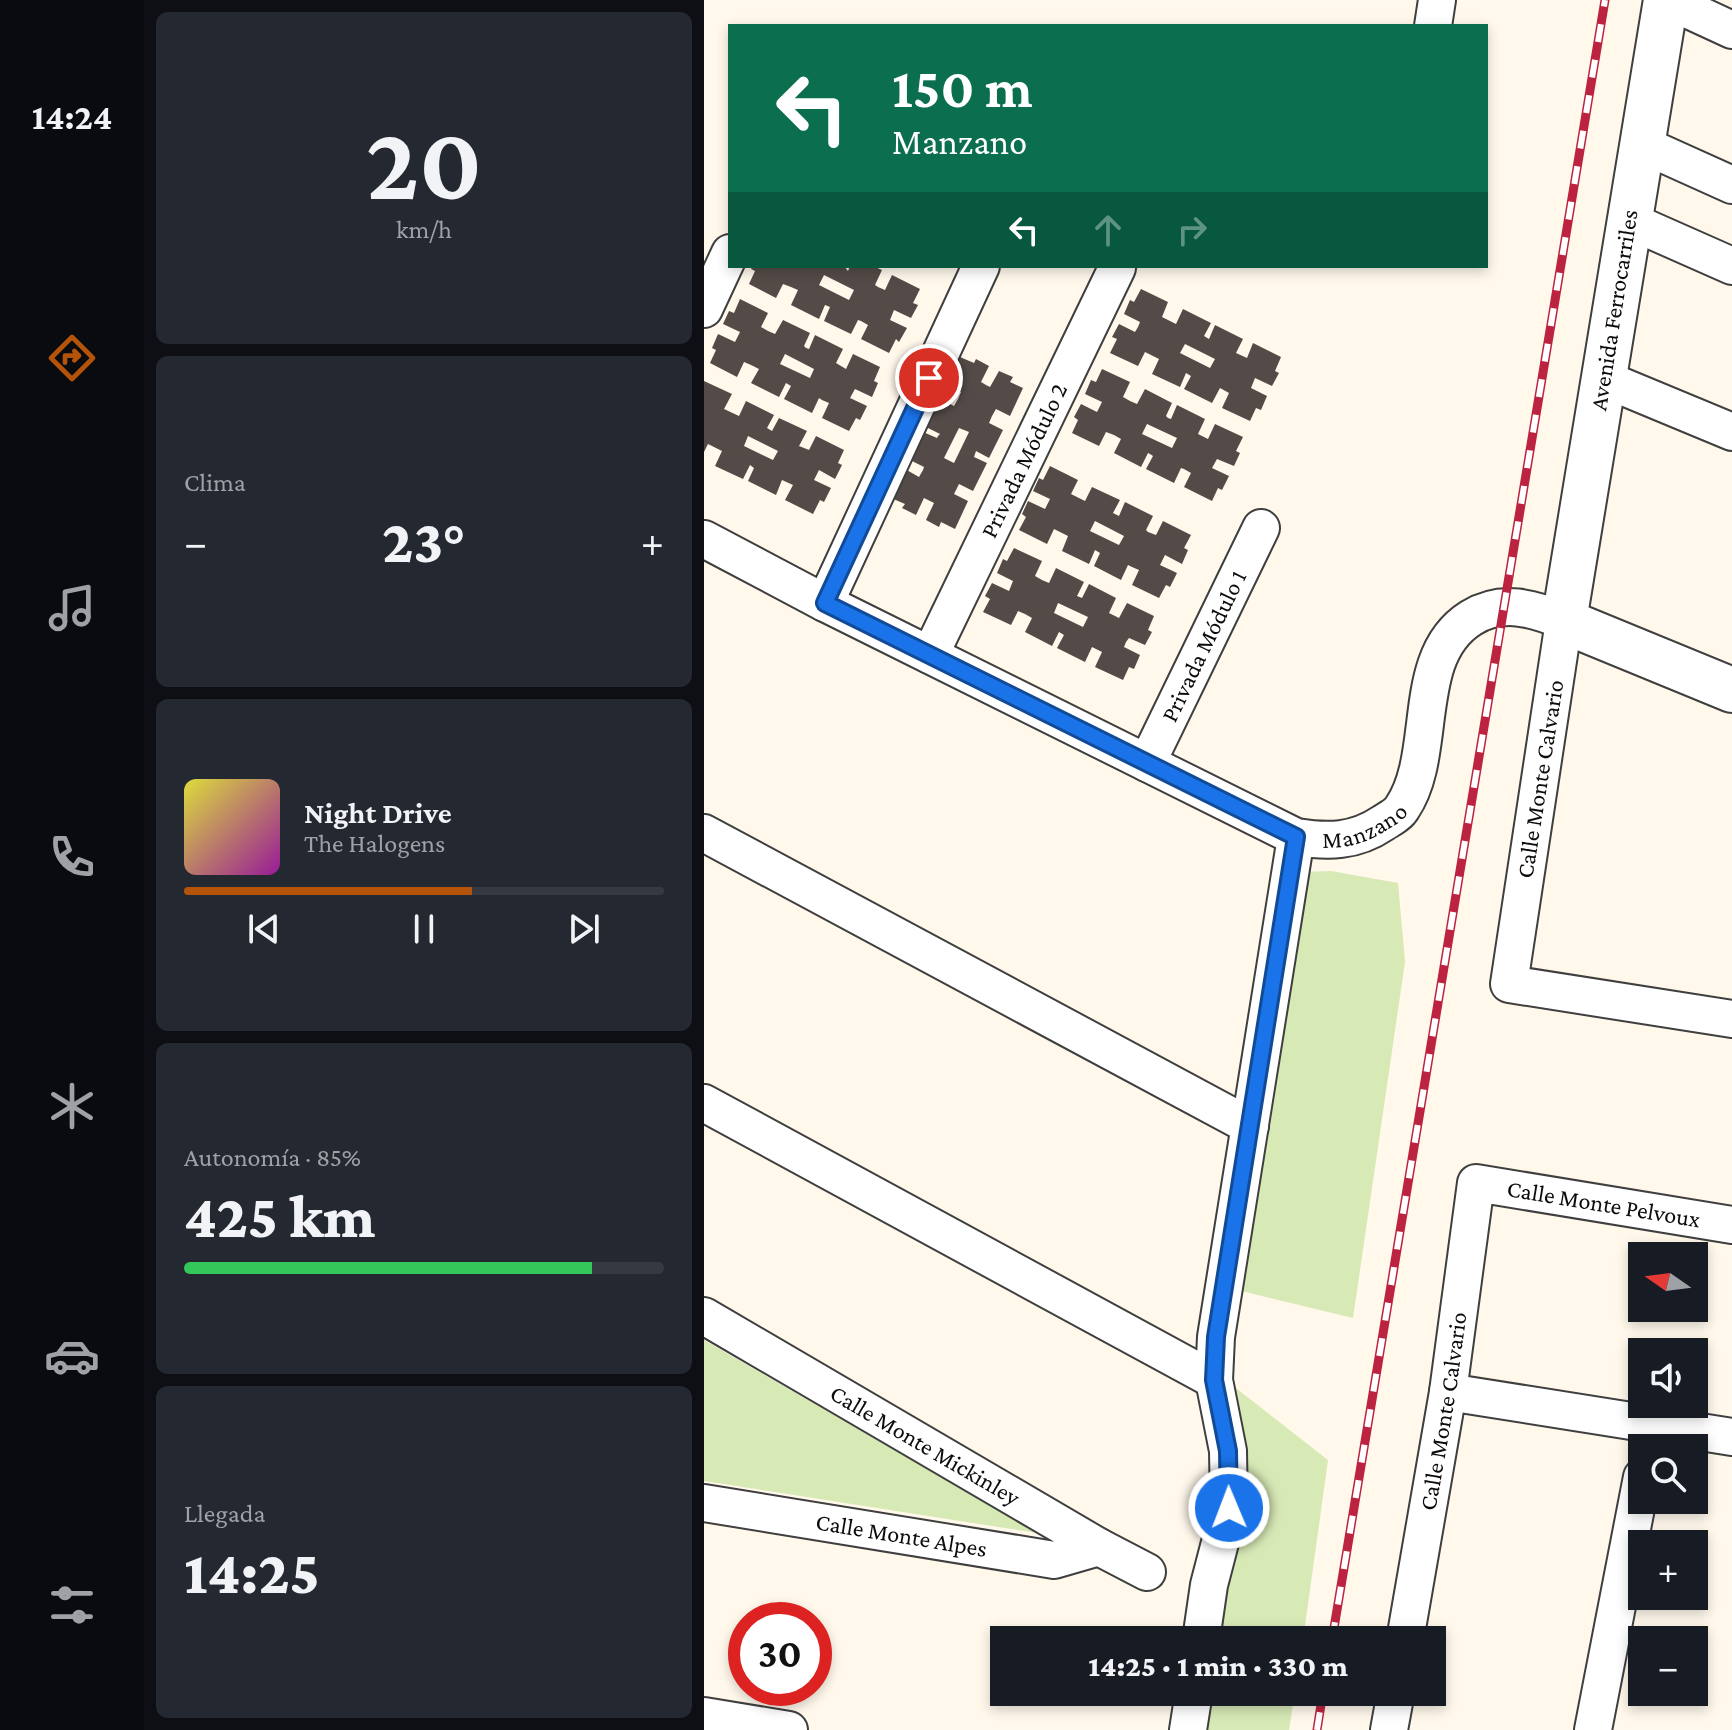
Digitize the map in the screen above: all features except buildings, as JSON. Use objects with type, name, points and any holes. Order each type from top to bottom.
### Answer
[{"type":"street","points":[[1433,24],[1437,0]]},
{"type":"street","points":[[1666,0],[1732,30]]},
{"type":"street","name":"Avenida Ferrocarriles","points":[[1564,621],[1666,0]]},
{"type":"street","points":[[1641,144],[1732,185]]},
{"type":"street","points":[[1628,220],[1732,266]]},
{"type":"street","points":[[704,309],[728,257]]},
{"type":"street","points":[[825,603],[980,268]]},
{"type":"street","name":"Privada Módulo 2","points":[[930,655],[1117,268]]},
{"type":"street","points":[[1602,378],[1732,432]]},
{"type":"street","name":"Privada Módulo 1","points":[[1147,763],[1261,528]]},
{"type":"street","name":"Manzano","points":[[704,539],[825,603],[1296,837],[1330,842],[1368,833],[1401,811],[1418,775],[1432,679],[1445,647],[1463,623],[1482,611],[1504,606],[1537,610],[1564,621]]},
{"type":"street","points":[[1564,621],[1732,690]]},
{"type":"street","name":"Calle Monte Calvario","points":[[1564,621],[1509,984],[1732,1019]]},
{"type":"street","points":[[704,833],[1250,1126]]},
{"type":"street","points":[[1203,1626],[1209,1585],[1229,1508],[1228,1451],[1214,1380],[1216,1337],[1296,837]]},
{"type":"street","points":[[704,1103],[1214,1380]]},
{"type":"street","name":"Calle Monte Calvario","points":[[1407,1626],[1448,1392],[1476,1183]]},
{"type":"street","name":"Calle Monte Pelvoux","points":[[1476,1183],[1732,1225]]},
{"type":"street","name":"Calle Monte Mickinley","points":[[704,1316],[1147,1572]]},
{"type":"street","points":[[1448,1392],[1641,1434]]},
{"type":"street","points":[[1708,1437],[1732,1437]]},
{"type":"street","name":"Calle Monte Alpes","points":[[704,1503],[1054,1560],[1099,1547]]},
{"type":"street","points":[[1593,1730],[1635,1514]]},
{"type":"street","points":[[1188,1730],[1192,1706]]},
{"type":"street","points":[[1389,1730],[1393,1706]]},
{"type":"street","points":[[704,1716],[789,1730]]},
{"type":"green space","points":[[1331,871],[1398,883],[1405,962],[1353,1318],[1233,1289],[1300,872]]},
{"type":"green space","points":[[704,1340],[1037,1533],[704,1481]]},
{"type":"green space","points":[[1228,1382],[1328,1460],[1305,1626],[1222,1626],[1231,1562]]},
{"type":"green space","points":[[1210,1706],[1293,1706],[1289,1730],[1206,1730]]},
{"type":"railway","points":[[1334,1626],[1605,0]]},
{"type":"railway","points":[[1317,1730],[1321,1706]]},
{"type":"route","points":[[929,378],[825,603],[1296,837],[1216,1337],[1214,1380],[1228,1451],[1229,1508]]}]
